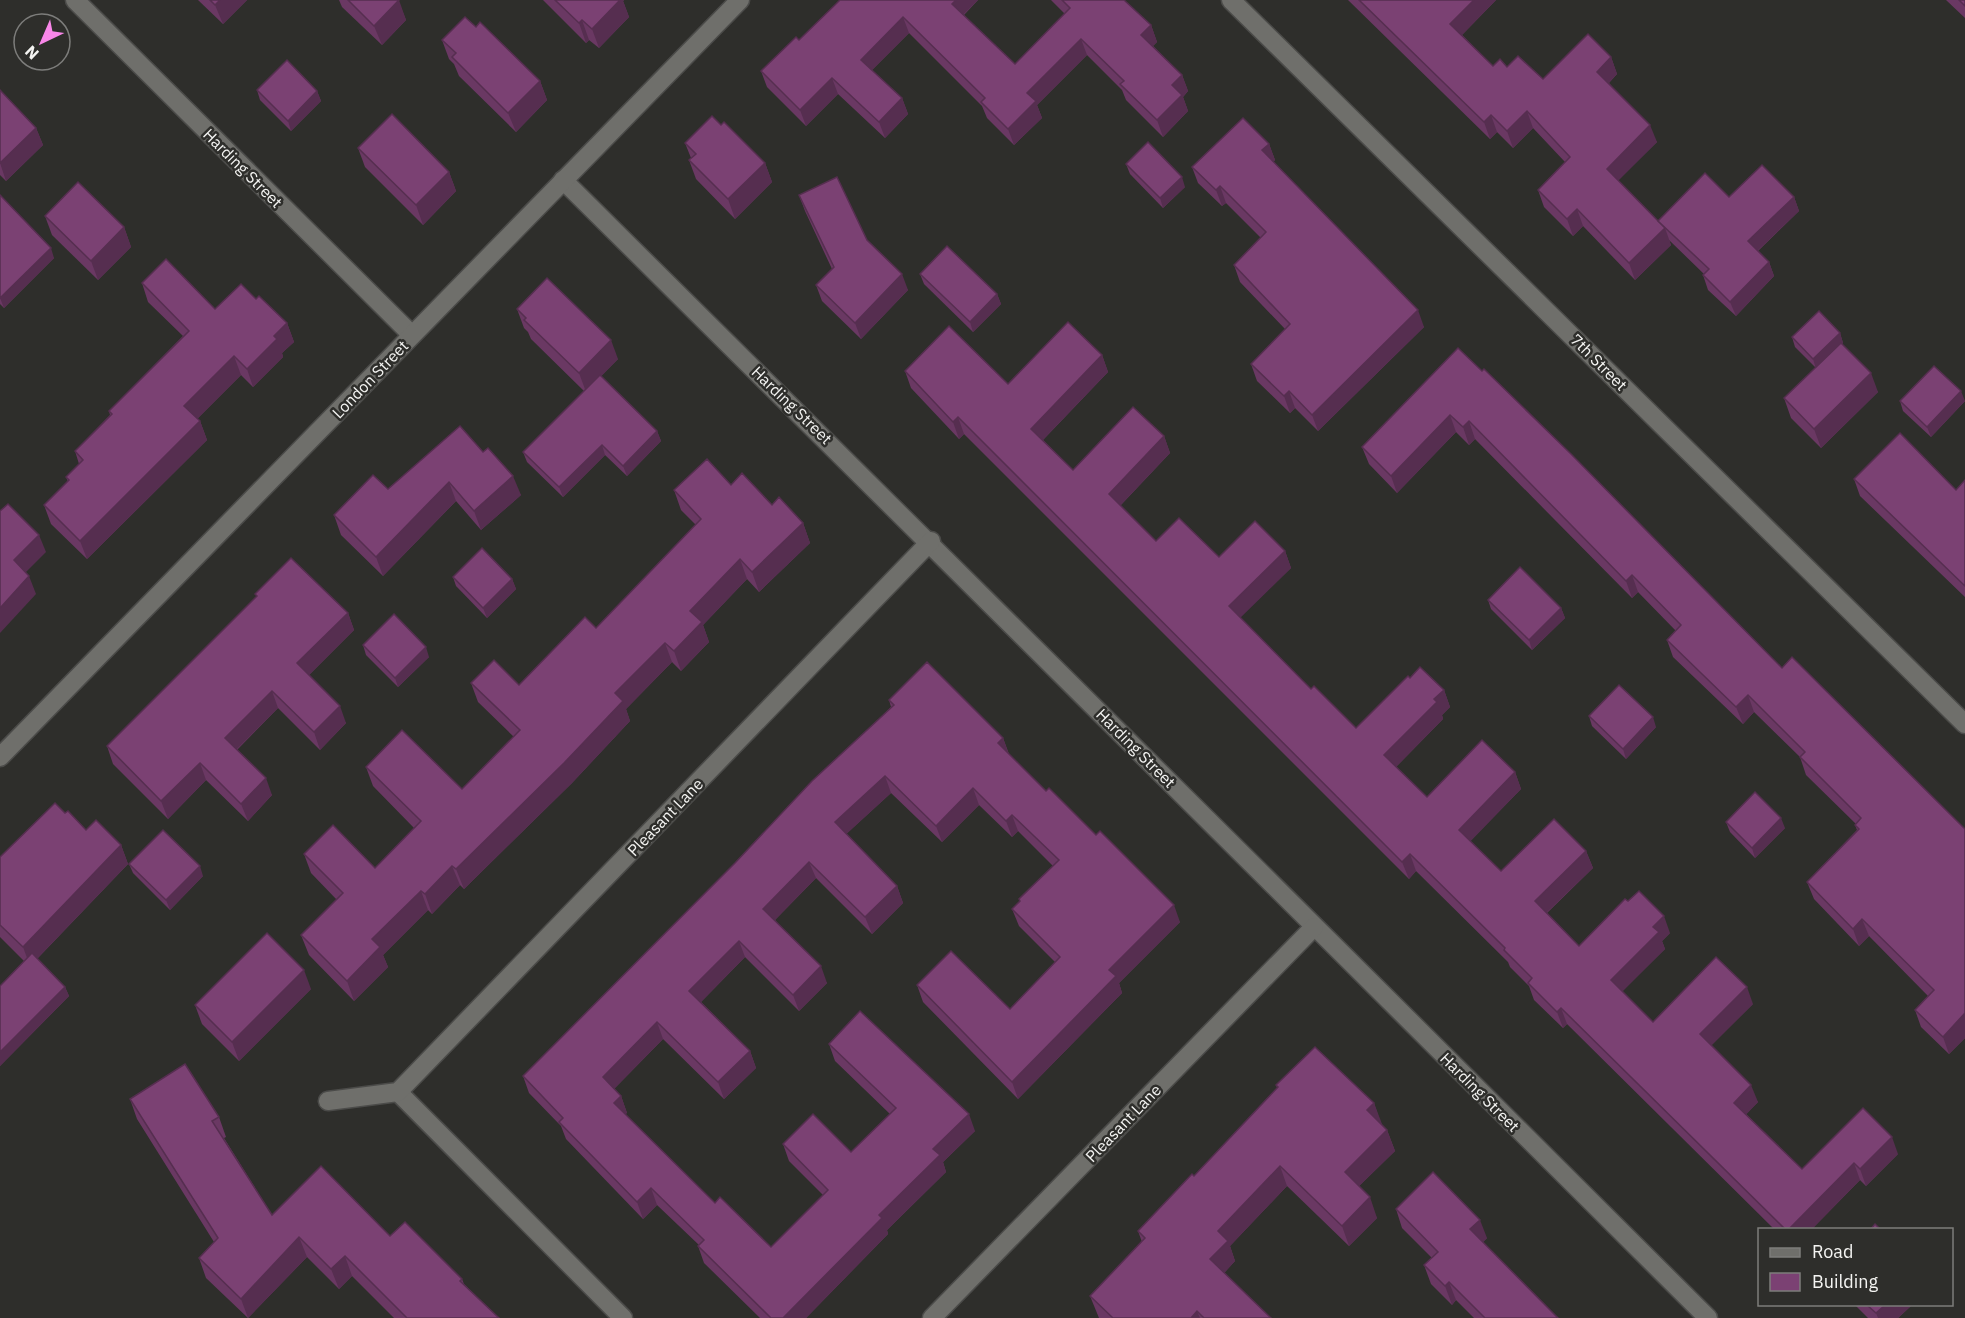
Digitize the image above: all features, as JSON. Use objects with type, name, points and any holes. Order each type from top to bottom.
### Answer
[{"type":"street","name":"Harding Street","points":[[75,0],[412,335]]},
{"type":"street","name":"London Street","points":[[0,758],[740,0]]},
{"type":"street","name":"7th Street","points":[[1232,0],[1965,724]]},
{"type":"street","name":"Harding Street","points":[[563,180],[931,541],[1314,927],[1708,1318]]},
{"type":"street","name":"Pleasant Lane","points":[[398,1092],[931,541]]},
{"type":"street","name":"Pleasant Lane","points":[[932,1318],[1314,927]]},
{"type":"street","points":[[328,1101],[398,1092],[623,1318]]},
{"type":"building","points":[[210,0],[220,0],[215,5]]},
{"type":"building","points":[[348,0],[399,0],[374,26]]},
{"type":"building","points":[[555,0],[620,0],[592,29],[582,20],[579,23]]},
{"type":"building","points":[[840,0],[956,0],[952,4],[1015,64],[1070,8],[1062,0],[1124,0],[1151,25],[1141,35],[1182,75],[1172,85],[1182,95],[1157,120],[1120,84],[1124,81],[1081,39],[1027,93],[1036,101],[1008,129],[981,102],[985,98],[903,17],[861,60],[902,98],[879,122],[832,78],[800,110],[761,71],[796,37],[799,40]]},
{"type":"building","points":[[1359,0],[1474,0],[1450,24],[1493,66],[1500,59],[1507,67],[1518,56],[1543,79],[1588,34],[1611,57],[1597,72],[1650,125],[1607,169],[1665,228],[1629,263],[1577,209],[1567,219],[1538,190],[1570,157],[1527,111],[1507,131],[1491,115],[1484,122]]},
{"type":"building","points":[[465,17],[476,27],[480,22],[540,81],[508,113],[452,57],[456,53],[442,40]]},
{"type":"building","points":[[287,60],[317,91],[288,121],[257,90]]},
{"type":"building","points":[[0,90],[36,128],[0,163]]},
{"type":"building","points":[[392,114],[449,172],[416,205],[358,148]]},
{"type":"building","points":[[712,116],[721,125],[724,122],[765,163],[728,199],[689,160],[696,154],[685,143]]},
{"type":"building","points":[[1243,118],[1269,144],[1262,150],[1418,310],[1312,415],[1289,391],[1284,396],[1251,364],[1290,324],[1234,265],[1266,232],[1220,186],[1216,190],[1192,167]]},
{"type":"building","points":[[1148,142],[1182,177],[1160,198],[1126,164]]},
{"type":"building","points":[[1762,165],[1794,197],[1748,241],[1769,262],[1730,302],[1703,275],[1709,269],[1658,221],[1705,173],[1729,197]]},
{"type":"building","points":[[837,177],[867,240],[902,274],[855,323],[816,285],[834,267],[799,195]]},
{"type":"building","points":[[78,182],[124,227],[91,261],[45,216]]},
{"type":"building","points":[[0,195],[51,248],[0,298]]},
{"type":"building","points":[[947,246],[997,294],[970,322],[920,274]]},
{"type":"building","points":[[166,259],[215,309],[241,284],[256,299],[259,296],[287,323],[274,336],[277,339],[247,369],[234,356],[184,406],[200,421],[80,541],[44,505],[69,480],[66,477],[83,460],[75,451],[112,414],[109,411],[189,331],[142,283]]},
{"type":"building","points":[[547,278],[611,340],[579,373],[524,320],[526,318],[517,309]]},
{"type":"building","points":[[1819,311],[1840,333],[1813,359],[1792,337]]},
{"type":"building","points":[[1068,322],[1102,355],[1031,429],[1073,470],[1133,407],[1164,436],[1109,494],[1156,541],[1179,518],[1219,557],[1255,521],[1285,551],[1229,606],[1311,689],[1314,686],[1356,728],[1420,667],[1444,690],[1434,699],[1437,702],[1384,755],[1427,797],[1482,740],[1515,772],[1459,830],[1501,871],[1554,819],[1586,851],[1535,901],[1579,946],[1625,899],[1628,901],[1639,891],[1664,916],[1653,927],[1659,932],[1611,980],[1653,1022],[1716,957],[1747,987],[1700,1034],[1751,1085],[1734,1103],[1802,1169],[1863,1108],[1892,1137],[1860,1169],[1854,1163],[1790,1228],[1784,1228],[1561,1008],[1557,1012],[1528,983],[1532,978],[1504,950],[1505,948],[1410,854],[1402,862],[958,417],[953,422],[905,371],[949,326],[1008,384]]},
{"type":"building","points":[[1841,343],[1871,373],[1814,429],[1784,398]]},
{"type":"building","points":[[1458,348],[1482,371],[1484,369],[1571,454],[1782,668],[1792,657],[1965,829],[1965,1013],[1943,1037],[1915,1010],[1934,990],[1862,919],[1853,929],[1807,882],[1859,829],[1855,825],[1861,818],[1800,757],[1805,752],[1748,695],[1736,707],[1667,640],[1681,625],[1632,575],[1626,581],[1469,421],[1463,427],[1450,415],[1391,476],[1362,447]]},
{"type":"building","points":[[1934,366],[1961,391],[1927,427],[1900,401]]},
{"type":"building","points":[[600,375],[657,431],[623,466],[602,445],[559,487],[523,452]]},
{"type":"building","points":[[460,426],[483,452],[488,448],[513,476],[474,511],[449,482],[376,557],[334,515],[373,475],[388,489]]},
{"type":"building","points":[[1900,433],[1956,490],[1965,480],[1965,586],[1854,479]]},
{"type":"building","points":[[707,459],[731,485],[742,473],[772,505],[779,497],[803,523],[752,572],[740,559],[690,611],[702,622],[674,651],[665,643],[615,693],[623,701],[564,763],[456,869],[452,866],[425,894],[421,891],[372,939],[380,947],[347,981],[301,935],[343,893],[304,854],[333,825],[375,868],[421,821],[366,767],[402,730],[462,789],[520,730],[471,683],[494,660],[519,685],[585,617],[596,628],[701,519],[674,490]]},
{"type":"building","points":[[8,504],[39,535],[14,560],[29,576],[0,608],[0,511]]},
{"type":"building","points":[[482,548],[512,579],[483,608],[453,577]]},
{"type":"building","points":[[291,558],[348,613],[297,663],[340,706],[314,732],[272,691],[225,738],[266,778],[241,804],[200,763],[161,801],[107,746],[257,596],[255,594]]},
{"type":"building","points":[[1520,567],[1561,608],[1529,640],[1488,600]]},
{"type":"building","points":[[394,614],[426,647],[395,678],[363,645]]},
{"type":"building","points":[[927,662],[1003,738],[998,743],[1046,791],[1049,788],[1096,835],[1100,831],[1174,905],[1109,970],[1116,976],[1012,1082],[917,985],[951,951],[1010,1009],[1060,957],[1012,909],[1020,901],[1019,899],[1059,860],[1012,815],[1006,821],[973,788],[936,826],[885,776],[835,822],[897,886],[865,917],[809,862],[763,909],[821,966],[793,995],[739,941],[689,991],[750,1051],[718,1082],[657,1022],[603,1077],[621,1096],[614,1103],[715,1203],[720,1197],[771,1247],[828,1190],[783,1144],[813,1114],[851,1152],[896,1108],[829,1044],[860,1011],[969,1114],[933,1149],[940,1155],[879,1215],[882,1218],[783,1318],[771,1318],[698,1246],[704,1240],[651,1188],[637,1202],[559,1122],[563,1118],[523,1076],[735,863],[812,781],[894,705],[889,700]]},
{"type":"building","points":[[1619,685],[1653,717],[1623,749],[1589,716]]},
{"type":"building","points":[[1755,792],[1781,818],[1752,848],[1726,822]]},
{"type":"building","points":[[55,803],[65,813],[68,811],[86,830],[96,820],[121,845],[23,947],[0,925],[0,857]]},
{"type":"building","points":[[163,830],[200,866],[166,900],[129,864]]},
{"type":"building","points":[[267,933],[304,970],[232,1042],[195,1005]]},
{"type":"building","points":[[32,953],[65,987],[0,1052],[0,986]]},
{"type":"building","points":[[1315,1047],[1374,1103],[1367,1110],[1387,1130],[1345,1172],[1370,1197],[1342,1226],[1280,1166],[1218,1231],[1228,1241],[1210,1259],[1271,1318],[1204,1318],[1197,1311],[1191,1318],[1113,1318],[1090,1296],[1145,1238],[1138,1231],[1192,1174],[1194,1176],[1278,1087],[1276,1085]]},
{"type":"building","points":[[185,1064],[219,1117],[212,1121],[272,1215],[321,1166],[390,1236],[405,1222],[462,1279],[460,1281],[499,1318],[407,1318],[345,1256],[331,1269],[299,1237],[241,1299],[199,1258],[218,1238],[130,1099]]},
{"type":"building","points":[[1433,1172],[1480,1220],[1470,1229],[1558,1318],[1485,1318],[1449,1282],[1445,1286],[1424,1265],[1438,1252],[1396,1209]]},
{"type":"building","points":[[1868,1306],[1884,1306],[1876,1313]]}]
